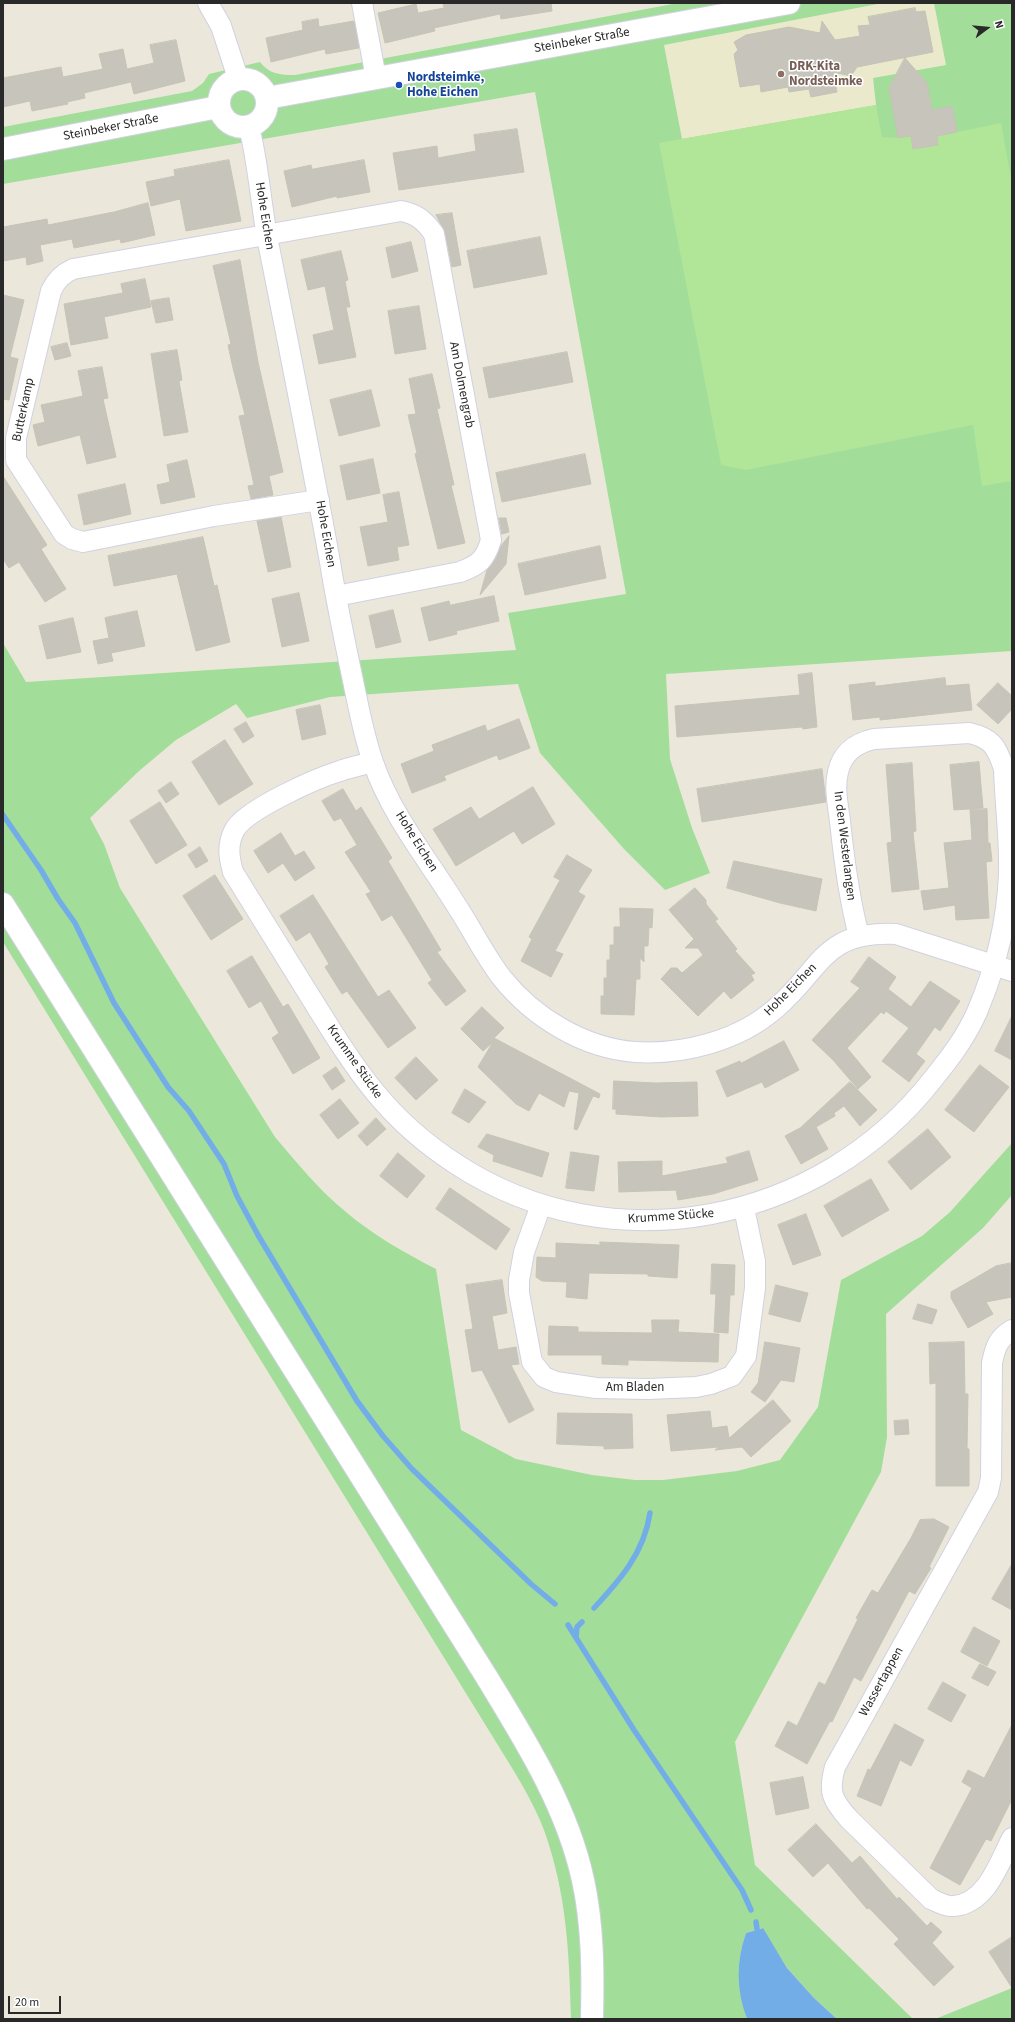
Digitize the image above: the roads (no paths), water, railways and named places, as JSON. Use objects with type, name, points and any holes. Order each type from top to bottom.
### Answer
[{"type":"street","points":[[208,3],[221,26],[238,78]]},
{"type":"street","points":[[362,3],[376,78]]},
{"type":"street","name":"Steinbeker Straße","points":[[267,98],[766,5],[788,3]]},
{"type":"street","points":[[238,78],[247,78],[256,82],[264,89],[267,98],[267,107],[264,116],[257,123],[249,127],[238,127],[229,123],[222,116],[218,107],[218,97],[222,88],[229,82],[238,78]]},
{"type":"street","name":"Steinbeker Straße","points":[[3,149],[218,107]]},
{"type":"street","name":"Hohe Eichen","points":[[249,127],[266,234],[364,734],[373,762],[397,812],[501,977],[516,994],[549,1021],[577,1036],[604,1046],[631,1052],[656,1052],[684,1049],[734,1034],[748,1028],[777,1008],[830,950],[842,942],[859,936],[896,934],[1012,971]]},
{"type":"street","name":"Am Dolmengrab","points":[[266,234],[401,211],[413,213],[424,220],[434,234],[491,540],[486,554],[476,566],[460,572],[336,596]]},
{"type":"street","name":"Butterkamp","points":[[266,234],[73,269],[64,273],[55,282],[51,291],[16,438],[16,460],[64,534],[72,539],[83,542],[214,516],[318,500]]},
{"type":"street","name":"In den Westerlangen","points":[[859,936],[852,910],[842,847],[836,789],[838,771],[844,757],[852,747],[862,742],[874,739],[969,733],[981,735],[991,742],[999,754],[1004,769],[1009,872],[1002,932],[993,965]]},
{"type":"street","name":"Krumme Stücke","points":[[373,762],[339,771],[286,794],[244,819],[235,829],[230,842],[229,856],[233,872],[349,1058],[383,1104],[418,1137],[458,1165],[514,1195],[540,1205],[594,1217],[638,1221],[695,1217],[744,1208],[780,1194],[840,1165],[864,1149],[893,1125],[916,1102],[962,1041],[977,1012],[993,965]]},
{"type":"street","points":[[3,904],[497,1694],[522,1735],[549,1786],[562,1814],[583,1879],[593,1952],[592,2019]]},
{"type":"street","name":"Am Bladen","points":[[540,1205],[524,1252],[519,1280],[519,1293],[532,1362],[544,1377],[556,1382],[596,1388],[648,1389],[696,1387],[711,1384],[732,1376],[746,1356],[755,1288],[755,1261],[744,1208]]},
{"type":"street","name":"Wassertappen","points":[[1012,1330],[1002,1336],[994,1348],[992,1364],[991,1478],[988,1492],[835,1767],[831,1780],[832,1795],[838,1806],[849,1819],[931,1899],[942,1904],[953,1907],[971,1901],[983,1892],[1012,1838]]},
{"type":"water","points":[[763,1928],[787,1968],[814,1998],[837,2019],[747,2019],[743,2008],[739,1986],[740,1954],[746,1933]]},
{"type":"waterway","points":[[3,815],[75,923],[114,1003],[168,1087],[189,1111],[224,1164],[237,1196],[258,1235],[357,1401],[383,1436],[412,1469],[531,1584],[555,1604]]},
{"type":"waterway","points":[[594,1608],[630,1565],[642,1541],[650,1513]]},
{"type":"waterway","points":[[576,1637],[577,1627],[582,1622]]},
{"type":"waterway","points":[[568,1625],[634,1730],[742,1890],[751,1910]]},
{"type":"waterway","points":[[756,1922],[757,1929]]},
{"type":"place","name":"DRK-Kita Nordsteimke","points":[[781,74]]},
{"type":"place","name":"Nordsteimke, Hohe Eichen","points":[[399,85]]}]
